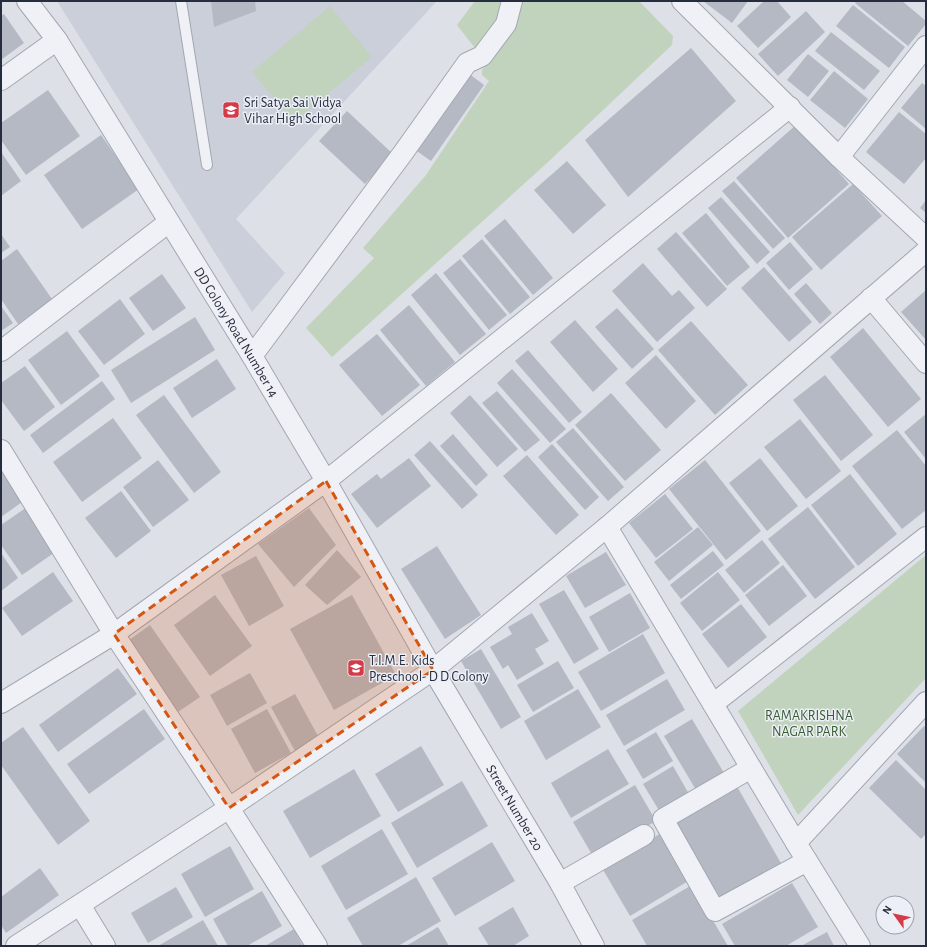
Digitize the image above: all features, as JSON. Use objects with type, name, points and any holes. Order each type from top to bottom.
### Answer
[{"type":"street","name":"DD Colony Road Number 14","points":[[28,1],[57,40],[252,356],[326,481],[433,670]]},
{"type":"street","points":[[252,356],[403,153],[467,63],[482,56],[506,24],[512,1]]},
{"type":"street","points":[[682,1],[839,157],[926,238]]},
{"type":"street","points":[[1,80],[57,40]]},
{"type":"street","points":[[839,157],[926,46]]},
{"type":"street","points":[[1,703],[114,634],[326,481],[790,107]]},
{"type":"street","points":[[1,351],[170,222]]},
{"type":"street","points":[[16,946],[229,808],[433,670],[607,527],[926,251]]},
{"type":"street","points":[[870,298],[926,363]]},
{"type":"street","points":[[1,450],[114,634],[229,808],[317,946]]},
{"type":"street","points":[[607,527],[796,843],[860,946]]},
{"type":"street","points":[[713,704],[926,537]]},
{"type":"street","name":"Street Number 20","points":[[433,670],[560,883],[594,946]]},
{"type":"street","points":[[796,843],[926,702]]},
{"type":"street","points":[[751,768],[663,819],[715,911],[807,861]]},
{"type":"street","points":[[560,883],[644,834]]},
{"type":"street","points":[[80,905],[105,946]]},
{"type":"lane","points":[[182,1],[207,165]]},
{"type":"highlighted area","points":[[326,481],[433,670],[229,808],[114,634]]},
{"type":"shaded area","name":"Sri Satya Sai Vidya Vihar High School","points":[[57,1],[437,1],[236,219],[285,273],[252,312]]},
{"type":"green space","points":[[475,1],[508,1],[480,52],[475,48],[457,25]]},
{"type":"green space","points":[[521,1],[639,1],[673,36],[672,45],[547,163],[332,357],[306,328],[374,258],[363,248],[426,175],[489,81],[482,75],[482,70],[512,34]]},
{"type":"green space","points":[[330,6],[372,57],[294,122],[252,72]]},
{"type":"green space","name":"RAMAKRISHNA NAGAR PARK","points":[[926,555],[926,678],[798,815],[738,711]]},
{"type":"building","points":[[211,1],[255,1],[256,11],[214,27]]},
{"type":"building","points":[[703,1],[748,1],[732,23]]},
{"type":"building","points":[[764,1],[777,1],[791,17],[758,48],[737,26]]},
{"type":"building","points":[[857,1],[902,1],[926,21],[926,24],[908,46],[855,3]]},
{"type":"building","points":[[853,5],[905,47],[889,68],[836,26]]},
{"type":"building","points":[[806,11],[825,32],[778,76],[758,54]]},
{"type":"building","points":[[4,14],[24,43],[1,60],[1,16]]},
{"type":"building","points":[[831,32],[880,71],[864,90],[815,51]]},
{"type":"building","points":[[691,48],[736,101],[628,197],[585,140]]},
{"type":"building","points":[[808,54],[829,71],[808,97],[787,80]]},
{"type":"building","points":[[834,71],[868,99],[845,128],[810,100]]},
{"type":"building","points":[[468,73],[484,85],[431,161],[414,149]]},
{"type":"building","points":[[922,83],[926,86],[926,129],[901,108]]},
{"type":"building","points":[[48,90],[80,136],[26,175],[1,140],[1,123]]},
{"type":"building","points":[[347,111],[393,154],[365,184],[319,141]]},
{"type":"building","points":[[899,112],[926,134],[926,158],[904,184],[866,152]]},
{"type":"building","points":[[797,124],[849,184],[788,238],[736,178]]},
{"type":"building","points":[[101,135],[139,189],[82,229],[44,175]]},
{"type":"building","points":[[1,152],[21,181],[1,196]]},
{"type":"building","points":[[567,161],[606,205],[573,234],[534,190]]},
{"type":"building","points":[[734,181],[785,238],[773,249],[722,191]]},
{"type":"building","points":[[853,184],[882,216],[821,270],[792,237]]},
{"type":"building","points":[[721,197],[770,252],[757,264],[708,208]]},
{"type":"building","points":[[926,200],[926,213],[920,208]]},
{"type":"building","points":[[706,213],[750,267],[727,286],[682,233]]},
{"type":"building","points":[[505,219],[553,278],[533,295],[484,236]]},
{"type":"building","points":[[676,232],[727,289],[707,307],[657,249]]},
{"type":"building","points":[[1,234],[10,247],[1,253]]},
{"type":"building","points":[[482,239],[530,297],[510,314],[462,256]]},
{"type":"building","points":[[790,242],[813,269],[789,290],[766,263]]},
{"type":"building","points":[[17,249],[52,299],[18,324],[1,299],[1,261]]},
{"type":"building","points":[[460,259],[507,315],[489,330],[443,273]]},
{"type":"building","points":[[643,263],[672,296],[679,290],[695,308],[657,342],[612,291]]},
{"type":"building","points":[[764,267],[812,322],[789,342],[741,288]]},
{"type":"building","points":[[436,273],[486,334],[460,355],[411,295]]},
{"type":"building","points":[[162,274],[186,308],[153,331],[129,298]]},
{"type":"building","points":[[806,283],[832,313],[820,324],[794,294]]},
{"type":"building","points":[[926,290],[926,340],[901,312]]},
{"type":"building","points":[[120,299],[145,334],[104,365],[78,331]]},
{"type":"building","points":[[409,305],[455,362],[426,386],[380,330]]},
{"type":"building","points":[[1,306],[13,323],[1,331]]},
{"type":"building","points":[[617,308],[654,349],[632,369],[595,327]]},
{"type":"building","points":[[195,317],[215,350],[131,403],[111,370]]},
{"type":"building","points":[[575,320],[618,369],[593,392],[550,342]]},
{"type":"building","points":[[691,321],[748,385],[715,415],[658,350]]},
{"type":"building","points":[[863,328],[921,399],[888,427],[830,357]]},
{"type":"building","points":[[67,331],[100,376],[61,405],[28,360]]},
{"type":"building","points":[[377,334],[420,385],[382,416],[339,365]]},
{"type":"building","points":[[528,350],[582,412],[569,423],[515,361]]},
{"type":"building","points":[[656,355],[696,401],[666,429],[625,383]]},
{"type":"building","points":[[217,359],[236,389],[192,418],[173,388]]},
{"type":"building","points":[[25,366],[55,407],[24,431],[1,400],[1,383]]},
{"type":"building","points":[[512,369],[566,429],[550,443],[497,383]]},
{"type":"building","points":[[825,375],[873,435],[841,461],[793,400]]},
{"type":"building","points":[[102,381],[115,399],[43,453],[30,435]]},
{"type":"building","points":[[497,391],[540,440],[525,452],[482,403]]},
{"type":"building","points":[[611,393],[661,450],[625,481],[575,425]]},
{"type":"building","points":[[164,395],[221,472],[194,493],[136,415]]},
{"type":"building","points":[[470,395],[518,449],[497,467],[450,413]]},
{"type":"building","points":[[926,414],[926,459],[904,432]]},
{"type":"building","points":[[113,418],[142,458],[82,502],[53,462]]},
{"type":"building","points":[[800,419],[841,471],[806,499],[764,447]]},
{"type":"building","points":[[573,428],[624,487],[608,501],[556,442]]},
{"type":"building","points":[[897,430],[926,466],[926,510],[902,529],[852,466]]},
{"type":"building","points":[[453,434],[488,475],[476,486],[440,446]]},
{"type":"building","points":[[430,441],[478,495],[462,509],[414,455]]},
{"type":"building","points":[[552,444],[599,497],[585,510],[538,457]]},
{"type":"building","points":[[527,455],[579,515],[556,535],[503,476]]},
{"type":"building","points":[[409,458],[431,486],[377,528],[351,494],[377,474],[381,479]]},
{"type":"building","points":[[760,458],[798,506],[767,531],[729,483]]},
{"type":"building","points":[[158,460],[189,500],[153,527],[123,487]]},
{"type":"building","points":[[705,460],[761,531],[726,560],[669,489]]},
{"type":"building","points":[[3,468],[25,500],[1,517],[1,469]]},
{"type":"building","points":[[850,474],[897,534],[858,566],[811,505]]},
{"type":"building","points":[[121,491],[151,531],[116,558],[85,518]]},
{"type":"building","points":[[665,494],[693,529],[656,558],[629,523]]},
{"type":"building","points":[[30,505],[61,548],[22,575],[1,545],[1,525]]},
{"type":"building","points":[[808,507],[855,567],[815,599],[768,539]]},
{"type":"building","points":[[309,508],[336,545],[294,587],[258,544]]},
{"type":"building","points":[[698,527],[713,545],[669,581],[654,562]]},
{"type":"building","points":[[762,540],[780,563],[744,593],[725,570]]},
{"type":"building","points":[[437,546],[481,615],[445,639],[401,569]]},
{"type":"building","points":[[337,550],[361,577],[327,605],[305,585]]},
{"type":"building","points":[[713,551],[724,565],[681,599],[670,585]]},
{"type":"building","points":[[606,552],[626,585],[585,608],[566,576]]},
{"type":"building","points":[[1,553],[18,578],[1,591]]},
{"type":"building","points":[[256,556],[284,606],[249,626],[221,575]]},
{"type":"building","points":[[783,565],[807,596],[769,626],[745,595]]},
{"type":"building","points":[[53,572],[73,601],[22,636],[2,608]]},
{"type":"building","points":[[718,572],[740,600],[702,631],[680,603]]},
{"type":"building","points":[[564,590],[599,649],[574,664],[539,604]]},
{"type":"building","points":[[630,593],[650,628],[609,652],[589,617]]},
{"type":"building","points":[[215,595],[252,646],[210,676],[174,625]]},
{"type":"building","points":[[352,595],[396,675],[334,710],[290,629]]},
{"type":"building","points":[[741,604],[767,637],[728,668],[702,634]]},
{"type":"building","points":[[532,613],[549,641],[535,649],[544,664],[517,680],[508,665],[503,669],[490,647],[512,634],[508,627]]},
{"type":"building","points":[[150,625],[200,697],[178,712],[129,640]]},
{"type":"building","points":[[643,634],[665,673],[601,711],[578,672]]},
{"type":"building","points":[[481,649],[521,717],[501,729],[461,661]]},
{"type":"building","points":[[558,661],[574,688],[533,712],[517,685]]},
{"type":"building","points":[[118,668],[137,694],[58,752],[39,725]]},
{"type":"building","points":[[250,673],[267,703],[227,726],[210,695]]},
{"type":"building","points":[[667,679],[685,710],[624,746],[606,715]]},
{"type":"building","points":[[578,689],[601,727],[546,760],[524,721]]},
{"type":"building","points":[[295,694],[319,738],[295,751],[271,707]]},
{"type":"building","points":[[144,709],[165,739],[89,794],[67,764]]},
{"type":"building","points":[[267,709],[291,753],[255,773],[231,729]]},
{"type":"building","points":[[692,719],[724,773],[696,790],[664,736]]},
{"type":"building","points":[[924,726],[926,727],[926,783],[897,754]]},
{"type":"building","points":[[23,727],[90,821],[58,845],[1,765],[1,743]]},
{"type":"building","points":[[656,732],[673,761],[643,779],[626,750]]},
{"type":"building","points":[[421,746],[444,785],[398,812],[375,774]]},
{"type":"building","points":[[608,749],[629,784],[571,818],[551,783]]},
{"type":"building","points":[[896,760],[926,790],[926,834],[921,839],[869,788]]},
{"type":"building","points":[[673,766],[689,794],[660,812],[643,784]]},
{"type":"building","points":[[354,769],[381,816],[310,858],[283,811]]},
{"type":"building","points":[[462,781],[488,826],[417,868],[391,823]]},
{"type":"building","points":[[735,783],[782,865],[722,901],[674,819]]},
{"type":"building","points":[[635,785],[656,821],[594,858],[573,822]]},
{"type":"building","points":[[382,829],[408,874],[346,910],[321,866]]},
{"type":"building","points":[[663,832],[690,880],[630,916],[602,868]]},
{"type":"building","points":[[492,842],[515,881],[455,916],[432,878]]},
{"type":"building","points":[[230,846],[254,889],[205,917],[181,874]]},
{"type":"building","points":[[40,868],[59,895],[6,933],[1,925],[1,897]]},
{"type":"building","points":[[416,877],[441,921],[398,946],[363,946],[347,918]]},
{"type":"building","points":[[792,883],[818,927],[786,946],[735,946],[722,924]]},
{"type":"building","points":[[692,885],[728,946],[647,946],[632,920]]},
{"type":"building","points":[[176,887],[193,917],[148,943],[131,913]]},
{"type":"building","points":[[262,891],[282,926],[247,946],[228,946],[213,919]]},
{"type":"building","points":[[513,907],[529,936],[513,946],[489,946],[478,928]]},
{"type":"building","points":[[203,920],[218,946],[158,946]]},
{"type":"building","points":[[438,927],[449,946],[406,946]]},
{"type":"building","points":[[294,929],[303,946],[265,946]]},
{"type":"building","points":[[827,932],[834,946],[801,946]]},
{"type":"place","name":"Sri Satya Sai Vidya Vihar High School","points":[[231,110]]},
{"type":"place","name":"T.I.M.E. Kids Preschool- D D Colony","points":[[356,668]]}]
